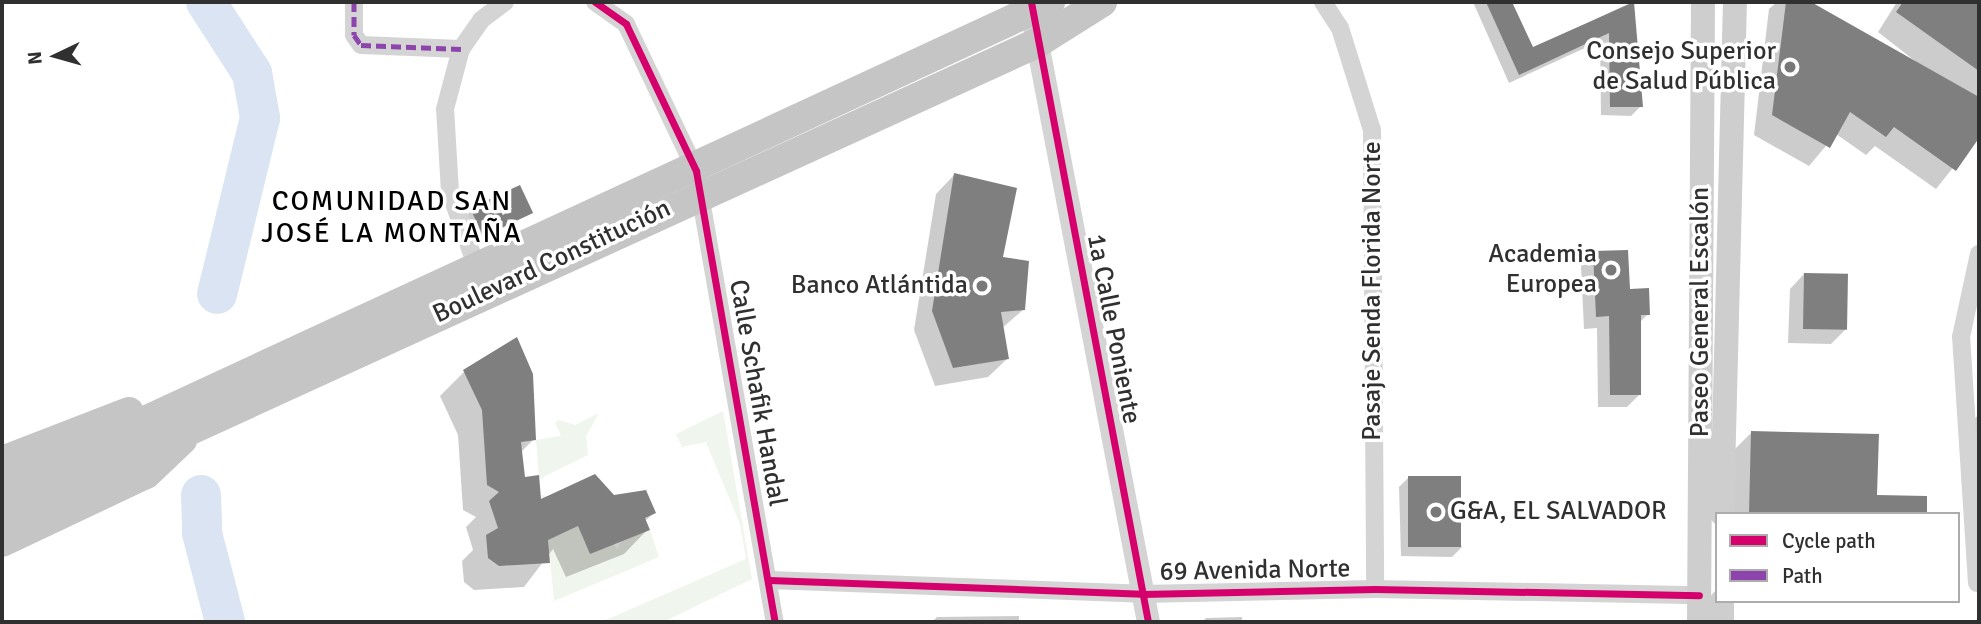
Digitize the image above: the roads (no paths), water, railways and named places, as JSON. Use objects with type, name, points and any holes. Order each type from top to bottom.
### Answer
[{"type":"highway","name":"Boulevard Constitución","points":[[2,487],[478,271],[1037,43],[1102,2]]},
{"type":"highway","name":"Boulevard Constitución","points":[[2,516],[190,430],[698,183],[1038,5]]},
{"type":"highway","name":"Boulevard Constitución","points":[[2,461],[98,421],[191,400]]},
{"type":"highway","name":"Boulevard Constitución","points":[[2,542],[146,474],[190,430]]},
{"type":"main road","name":"Paseo General Escalón","points":[[1699,622],[1710,598],[1703,2]]},
{"type":"main road","name":"Paseo General Escalón","points":[[1721,512],[1735,2]]},
{"type":"main road","name":"Paseo General Escalón","points":[[1710,598],[1722,622]]},
{"type":"street","points":[[354,2],[354,35],[361,45],[461,49]]},
{"type":"street","points":[[478,271],[460,228],[444,155],[445,108],[461,49],[474,28],[505,2]]},
{"type":"street","name":"Calle Schafik Handal","points":[[595,2],[626,24],[698,183],[775,622]]},
{"type":"street","name":"Pasaje Senda Florida Norte","points":[[1323,2],[1339,28],[1372,130],[1375,589]]},
{"type":"street","name":"1a Calle Poniente","points":[[1038,5],[1037,43],[1148,622]]},
{"type":"street","points":[[1960,583],[1978,583],[1961,337],[1979,254]]},
{"type":"street","name":"69 Avenida Norte","points":[[769,580],[1142,594],[1375,589],[1710,598]]},
{"type":"waterway","points":[[206,2],[252,73],[260,118],[217,294]]},
{"type":"waterway","points":[[201,495],[202,533],[225,622]]},
{"type":"place","name":"Consejo Superior de Salud Pública","points":[[1790,67]]},
{"type":"place","name":"Academia Europea","points":[[1611,270]]},
{"type":"place","name":"Banco Atlántida","points":[[982,286]]},
{"type":"place","name":"G&A, EL SALVADOR","points":[[1436,512]]},
{"type":"district","name":"COMUNIDAD SAN JOSÉ LA MONTAÑA","points":[[392,217]]}]
